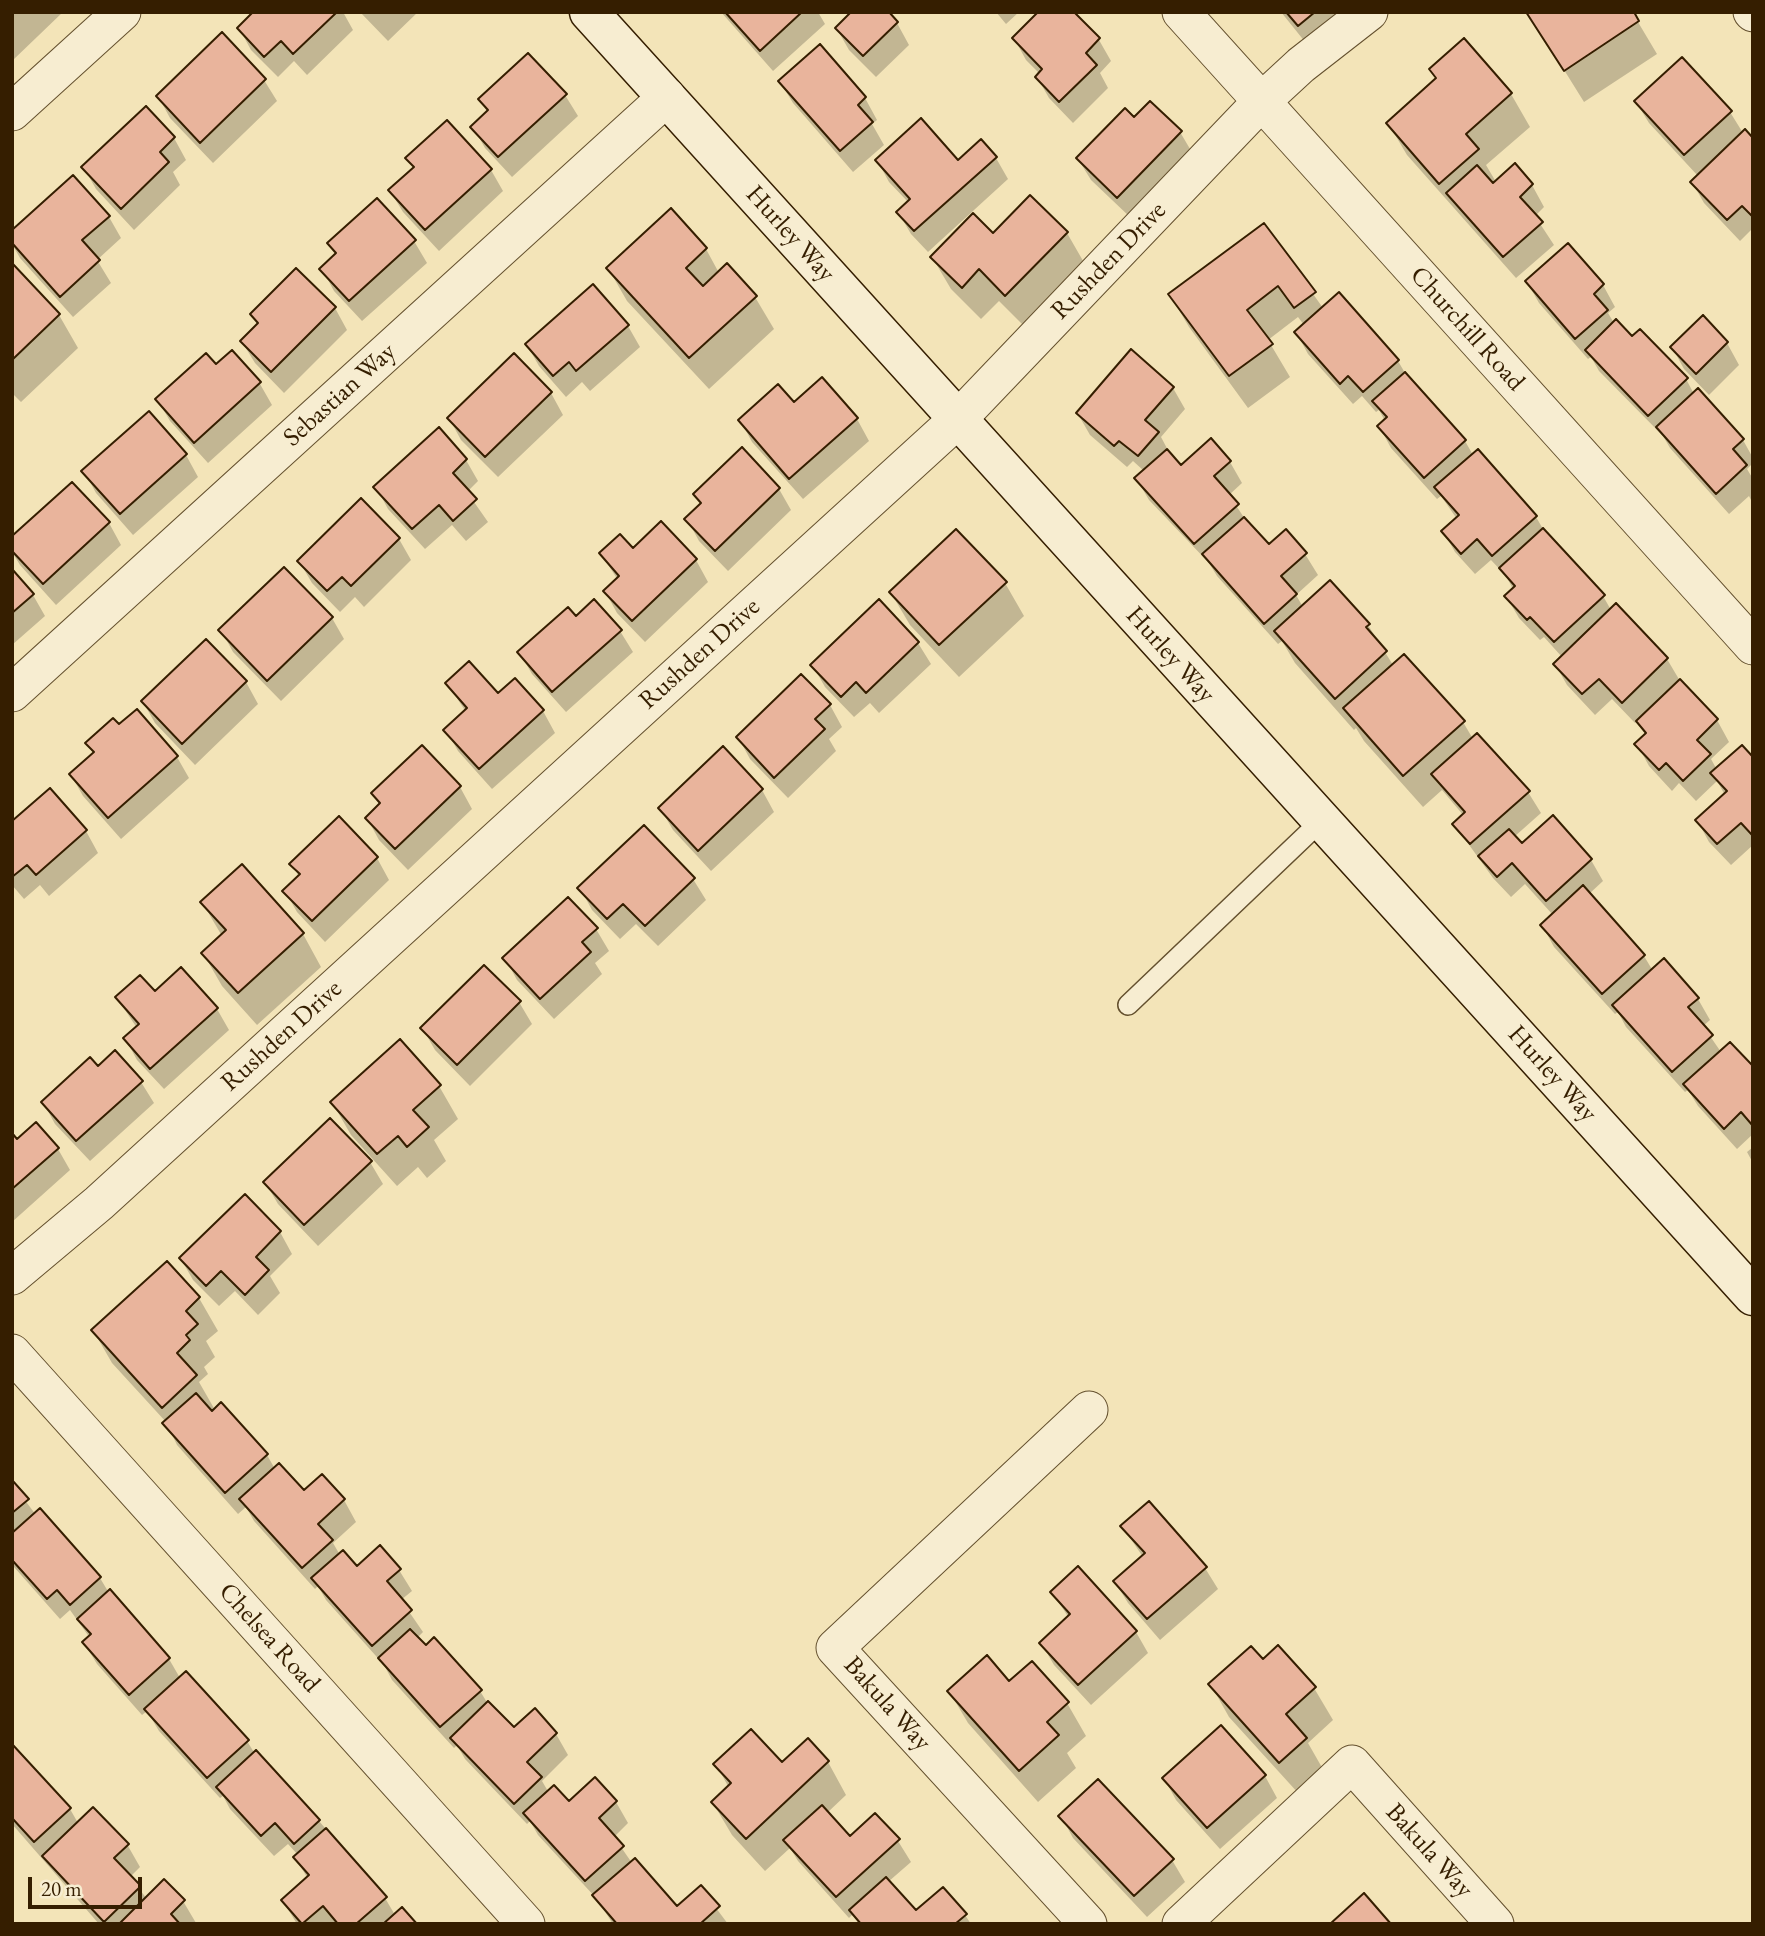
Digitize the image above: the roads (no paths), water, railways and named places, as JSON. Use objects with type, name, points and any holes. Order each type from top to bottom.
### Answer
[{"type":"street","points":[[12,112],[122,12]]},
{"type":"street","name":"Hurley Way","points":[[589,12],[1753,1296]]},
{"type":"street","name":"Churchill Road","points":[[1181,12],[1753,646]]},
{"type":"street","name":"Rushden Drive","points":[[12,1276],[109,1194],[957,420],[1262,102],[1301,65],[1369,12]]},
{"type":"street","name":"Sebastian Way","points":[[12,693],[667,97]]},
{"type":"street","name":"Chelsea Road","points":[[12,1353],[526,1924]]},
{"type":"street","name":"Bakula Way","points":[[1088,1924],[835,1648],[1089,1410]]},
{"type":"street","name":"Bakula Way","points":[[1181,1924],[1352,1764],[1495,1924]]},
{"type":"lane","points":[[1128,1005],[1321,821]]}]
